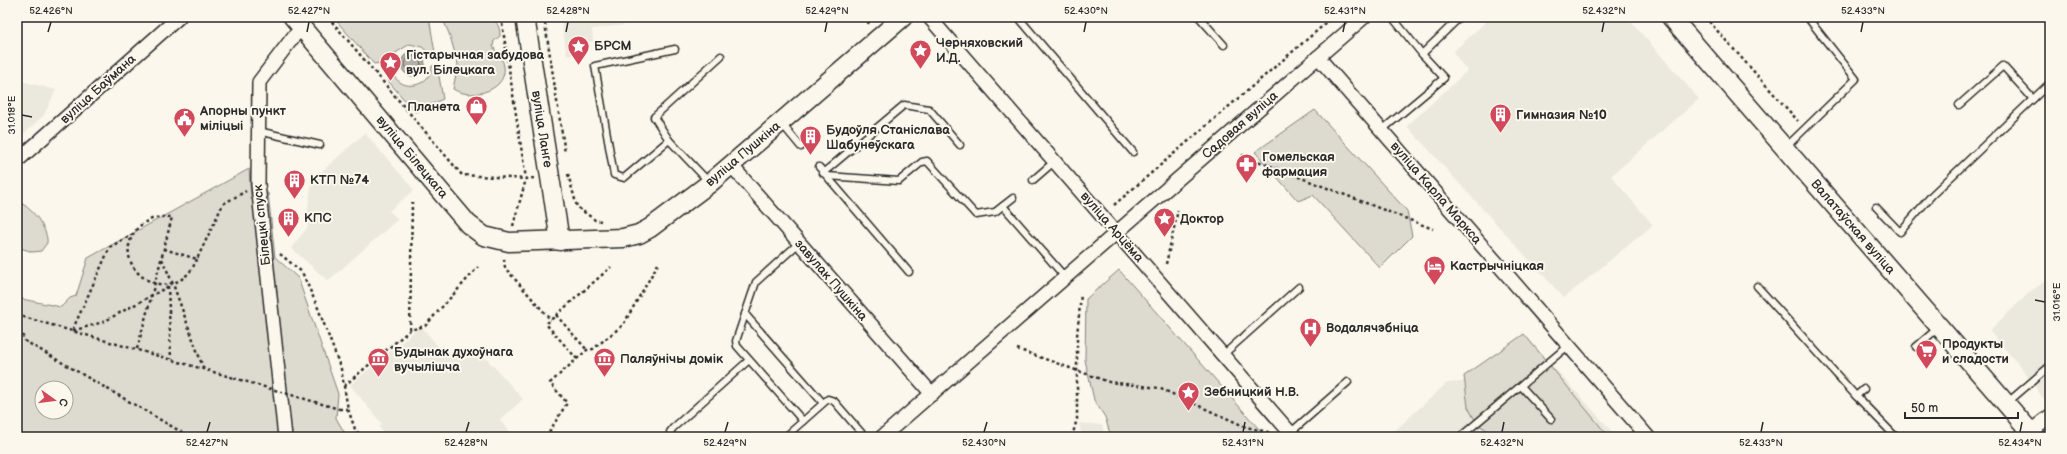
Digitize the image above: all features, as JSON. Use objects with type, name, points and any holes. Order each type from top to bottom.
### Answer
[{"type":"street","name":"вуліца Баўмана","points":[[17,161],[179,17]]},
{"type":"street","name":"вуліца Ланге","points":[[525,17],[560,241]]},
{"type":"street","name":"вуліца Арцёма","points":[[930,17],[1292,435]]},
{"type":"street","name":"Садовая вуліца","points":[[1117,233],[1364,17]]},
{"type":"street","name":"Валатаўская вуліца","points":[[1671,17],[2006,404],[2029,435]]},
{"type":"street","name":"вуліца Пушкіна","points":[[560,241],[617,239],[639,234],[667,217],[710,183],[902,18]]},
{"type":"street","name":"вуліца Білецкага","points":[[298,23],[468,224],[484,236],[500,241],[560,241]]},
{"type":"street","name":"Білецкі спуск","points":[[285,437],[258,184],[259,82],[294,36],[298,23]]},
{"type":"street","name":"вуліца Карла Маркса","points":[[1318,57],[1648,437]]},
{"type":"street","name":"завулак Пушкіна","points":[[731,165],[932,394]]},
{"type":"street","points":[[882,437],[1117,233]]},
{"type":"street","points":[[2029,435],[2050,416]]},
{"type":"lane","points":[[1018,17],[1133,152]]},
{"type":"lane","points":[[1199,17],[1224,45]]},
{"type":"lane","points":[[1382,130],[1444,78],[1392,17]]},
{"type":"lane","points":[[1422,54],[1460,17]]},
{"type":"lane","points":[[1785,149],[1856,79],[1807,17]]},
{"type":"lane","points":[[669,140],[624,178],[614,175],[595,66],[675,49]]},
{"type":"lane","points":[[710,183],[669,140],[654,117],[721,56]]},
{"type":"lane","points":[[1959,105],[2003,66],[2034,99]]},
{"type":"lane","points":[[1876,207],[1900,232],[1932,195],[2034,99],[2050,82]]},
{"type":"lane","points":[[823,172],[904,105],[929,109],[960,145]]},
{"type":"lane","points":[[781,122],[802,147]]},
{"type":"lane","points":[[258,131],[320,145]]},
{"type":"lane","points":[[823,172],[899,180],[922,162],[926,161],[976,215],[996,212],[1012,198]]},
{"type":"lane","points":[[1033,180],[1054,161]]},
{"type":"lane","points":[[823,172],[909,272]]},
{"type":"lane","points":[[1003,206],[1065,278]]},
{"type":"lane","points":[[799,243],[756,282],[736,345],[803,421]]},
{"type":"lane","points":[[1757,286],[1856,396],[1893,434]]},
{"type":"lane","points":[[1223,356],[1299,287]]},
{"type":"lane","points":[[745,314],[823,402]]},
{"type":"lane","points":[[1916,347],[1940,327]]},
{"type":"lane","points":[[1460,437],[1569,345]]},
{"type":"lane","points":[[671,437],[670,432],[673,428],[750,360]]},
{"type":"lane","points":[[2006,404],[2050,366]]},
{"type":"lane","points":[[1292,435],[1348,382]]},
{"type":"lane","points":[[1521,386],[1551,419]]},
{"type":"lane","points":[[1856,396],[1864,389]]},
{"type":"lane","points":[[784,437],[828,399],[834,401],[865,437]]},
{"type":"path","points":[[328,17],[462,175],[526,179],[540,177]]},
{"type":"path","points":[[501,17],[526,179],[512,232]]},
{"type":"path","points":[[1114,205],[1333,17]]},
{"type":"path","points":[[1705,17],[1805,129]]},
{"type":"path","points":[[1242,155],[1433,229]]},
{"type":"path","points":[[72,331],[103,322],[188,275],[223,204],[258,184]]},
{"type":"path","points":[[410,330],[412,202]]},
{"type":"path","points":[[1166,264],[1178,210]]},
{"type":"path","points":[[72,331],[110,247],[133,234],[146,221],[163,216],[172,217],[137,349]]},
{"type":"path","points":[[133,234],[130,242],[130,260],[139,275],[155,284],[173,284]]},
{"type":"path","points":[[264,242],[302,272],[326,326],[341,369],[348,409],[355,429],[361,437]]},
{"type":"path","points":[[164,250],[196,259]]},
{"type":"path","points":[[161,258],[173,284],[204,370]]},
{"type":"path","points":[[504,259],[505,268],[551,320]]},
{"type":"path","points":[[546,437],[567,403],[550,383],[587,350],[593,349],[623,325],[658,264]]},
{"type":"path","points":[[344,386],[410,330],[425,326],[478,267]]},
{"type":"path","points":[[577,359],[546,324],[611,267]]},
{"type":"path","points":[[168,286],[171,359]]},
{"type":"path","points":[[1072,437],[1077,419],[1077,336],[1081,294]]},
{"type":"path","points":[[17,315],[339,409],[348,409]]},
{"type":"path","points":[[556,315],[587,350]]},
{"type":"path","points":[[17,324],[25,341],[190,437]]},
{"type":"path","points":[[1017,349],[1109,382],[1159,388],[1246,427],[1272,433]]},
{"type":"shaded area","points":[[477,16],[495,21],[499,28],[500,36],[494,41],[493,46],[503,62],[504,72],[502,80],[496,86],[479,93],[470,94],[453,89],[458,64],[450,36],[442,17]]},
{"type":"shaded area","points":[[333,17],[429,17],[435,53],[429,53],[422,47],[410,44],[394,54],[392,61],[374,64]]},
{"type":"shaded area","points":[[561,17],[688,17],[592,29],[593,41],[579,44],[581,53],[567,56]]},
{"type":"shaded area","points":[[1491,17],[1522,17],[1527,21],[1532,17],[1627,17],[1699,99],[1611,176],[1653,225],[1564,298],[1407,126],[1467,71],[1453,52]]},
{"type":"shaded area","points":[[437,65],[443,99],[415,112],[389,82],[389,75],[393,74],[397,80],[403,84],[415,85],[426,79],[432,66]]},
{"type":"shaded area","points":[[17,80],[56,90],[44,115],[17,140]]},
{"type":"shaded area","points":[[1315,110],[1407,211],[1412,236],[1380,268],[1313,195],[1298,201],[1255,152]]},
{"type":"shaded area","points":[[365,133],[414,190],[389,211],[398,219],[328,281],[291,248],[308,227],[307,214],[312,180]]},
{"type":"shaded area","points":[[249,169],[251,199],[268,193],[275,257],[298,278],[338,394],[336,418],[347,437],[17,437],[17,298],[61,307],[70,298],[76,296],[88,258]]},
{"type":"shaded area","points":[[17,202],[33,212],[45,231],[47,243],[41,251],[33,252],[17,247]]},
{"type":"shaded area","points":[[1119,270],[1266,437],[1111,437],[1105,417],[1094,400],[1085,360],[1086,299]]},
{"type":"shaded area","points":[[2050,278],[2050,403],[2048,405],[2020,366],[1989,331],[2031,291]]},
{"type":"shaded area","points":[[421,326],[441,350],[487,359],[523,399],[500,420],[514,437],[387,437],[379,427],[382,424],[350,385]]},
{"type":"shaded area","points":[[1524,334],[1617,437],[1388,437],[1447,383],[1462,382]]},
{"type":"shaded area","points":[[1524,334],[1609,437],[1499,437],[1477,424],[1468,407],[1464,376]]},
{"type":"shaded area","points":[[1079,423],[1102,425],[1105,437],[1082,437]]},
{"type":"water","points":[[413,52],[422,55],[425,64],[422,73],[413,76],[404,73],[401,64],[404,55]]},
{"type":"place","name":"БРСМ","points":[[578,66]]},
{"type":"place","name":"Черняховский И.Д.","points":[[920,70]]},
{"type":"place","name":"Гістарычная забудова вул. Білецкага","points":[[390,82]]},
{"type":"place","name":"Планета","points":[[476,126]]},
{"type":"place","name":"Гимназия №10","points":[[1501,134]]},
{"type":"place","name":"Апорны пункт міліцыі","points":[[184,138]]},
{"type":"place","name":"Будоўля Станіслава Шабунеўскага","points":[[810,156]]},
{"type":"place","name":"Гомельская фармация","points":[[1246,184]]},
{"type":"place","name":"КТП №74","points":[[294,200]]},
{"type":"place","name":"КПС","points":[[288,238]]},
{"type":"place","name":"Доктор","points":[[1164,238]]},
{"type":"place","name":"Кастрычніцкая","points":[[1435,286]]},
{"type":"place","name":"Водалячэбніца","points":[[1310,348]]},
{"type":"place","name":"Продукты и сладости","points":[[1926,370]]},
{"type":"place","name":"Будынак духоўнага вучылішча","points":[[378,378]]},
{"type":"place","name":"Паляўнічы домік","points":[[604,378]]},
{"type":"place","name":"Зебницкий Н.В.","points":[[1188,412]]}]
